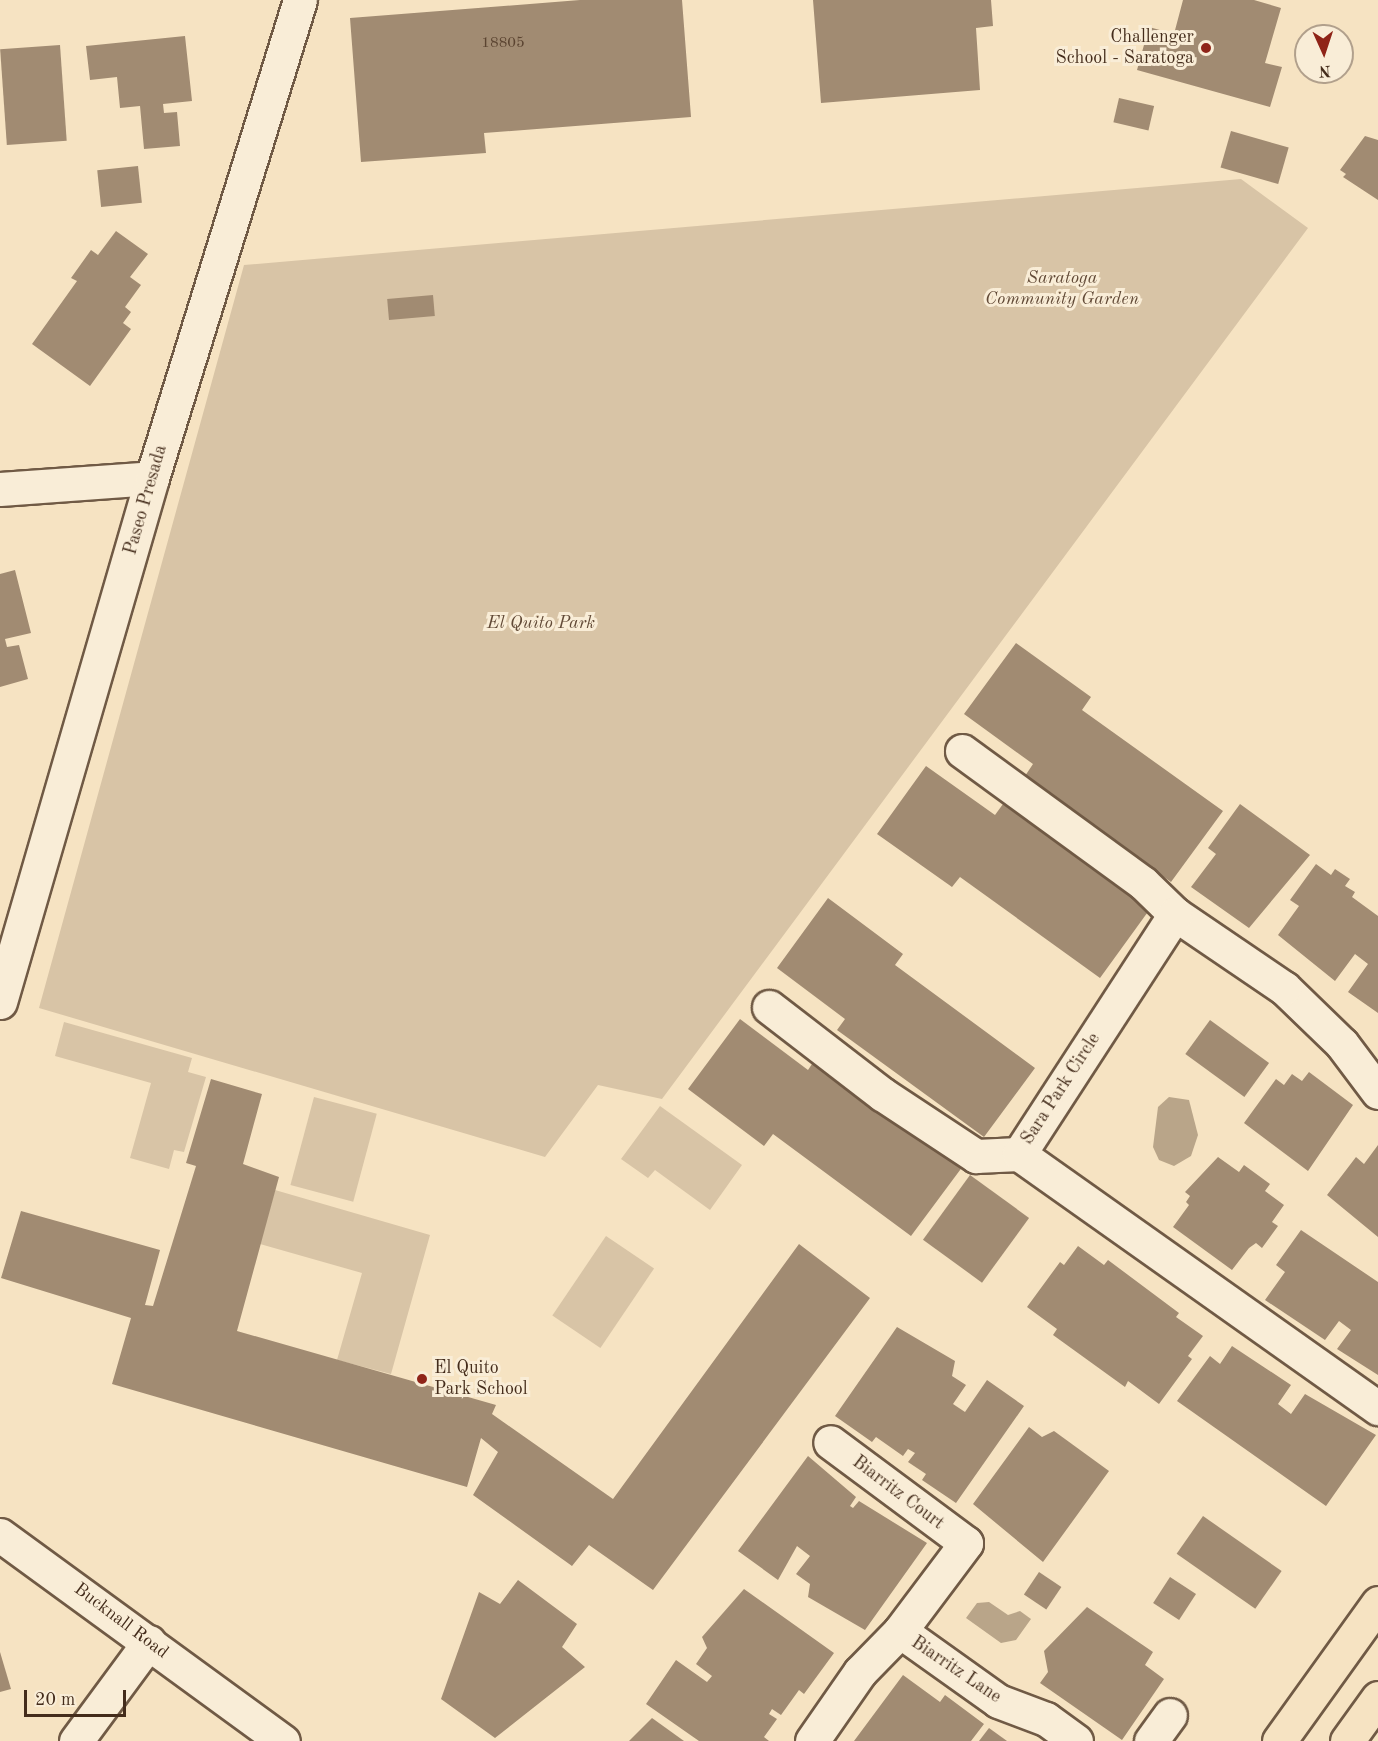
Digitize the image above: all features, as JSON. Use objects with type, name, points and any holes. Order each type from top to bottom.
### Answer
[{"type":"highway","points":[[1279,1741],[1378,1603]]},
{"type":"highway","points":[[1347,1741],[1378,1698]]},
{"type":"street","name":"Paseo Presada","points":[[0,1002],[152,478],[300,0]]},
{"type":"street","points":[[0,489],[152,478]]},
{"type":"street","points":[[962,751],[1143,883],[1174,914],[1284,988],[1342,1044],[1378,1092]]},
{"type":"street","name":"Sara Park Circle","points":[[1174,914],[1019,1154],[1378,1408]]},
{"type":"street","points":[[769,1007],[882,1094],[976,1156],[1019,1154]]},
{"type":"street","name":"Biarritz Court","points":[[830,1442],[966,1544]]},
{"type":"street","name":"Bucknall Road","points":[[6,1533],[283,1741]]},
{"type":"street","name":"Biarritz Lane","points":[[812,1741],[860,1672],[900,1631],[966,1544]]},
{"type":"street","name":"Biarritz Lane","points":[[900,1631],[998,1701],[1046,1719],[1076,1741]]},
{"type":"street","points":[[76,1741],[149,1642]]},
{"type":"street","points":[[1151,1741],[1170,1715]]},
{"type":"green space","name":"El Quito Park","points":[[1241,179],[1308,228],[662,1099],[598,1085],[545,1157],[39,1008],[244,265]]},
{"type":"green space","points":[[64,1022],[192,1058],[188,1072],[206,1077],[184,1152],[174,1150],[169,1169],[130,1158],[151,1083],[55,1056]]},
{"type":"green space","points":[[314,1097],[377,1114],[353,1202],[290,1185]]},
{"type":"green space","points":[[660,1106],[742,1165],[710,1210],[655,1170],[648,1178],[621,1159]]},
{"type":"green space","points":[[275,1190],[430,1235],[391,1374],[337,1360],[362,1273],[260,1244]]},
{"type":"green space","points":[[606,1236],[654,1268],[600,1348],[552,1316]]},
{"type":"shaded area","points":[[1169,1097],[1189,1100],[1198,1135],[1191,1156],[1174,1166],[1159,1160],[1153,1147],[1158,1107]]},
{"type":"shaded area","points":[[989,1602],[1008,1615],[1020,1611],[1031,1619],[1016,1640],[1001,1643],[966,1618],[977,1603]]},
{"type":"building","points":[[580,0],[682,0],[691,117],[484,133],[486,153],[361,162],[350,18]]},
{"type":"building","points":[[813,0],[991,0],[993,26],[976,28],[980,90],[821,103]]},
{"type":"building","name":"Challenger School - Saratoga","points":[[1183,0],[1254,0],[1281,8],[1265,63],[1282,67],[1270,107],[1137,70],[1149,27],[1174,34]]},
{"type":"building","points":[[185,36],[192,101],[163,104],[164,113],[177,112],[180,146],[144,149],[140,106],[120,108],[117,77],[90,80],[86,46]]},
{"type":"building","points":[[60,45],[67,141],[7,145],[0,49]]},
{"type":"building","points":[[1119,98],[1154,106],[1148,130],[1113,122]]},
{"type":"building","points":[[1231,131],[1289,148],[1278,184],[1221,168]]},
{"type":"building","points":[[1365,136],[1378,140],[1378,200],[1343,177],[1346,174],[1340,170]]},
{"type":"building","points":[[138,166],[142,203],[101,207],[97,170]]},
{"type":"building","points":[[116,231],[148,254],[130,277],[141,285],[125,307],[131,312],[123,323],[131,329],[90,386],[32,344],[77,281],[71,278],[91,250],[98,255]]},
{"type":"building","points":[[433,295],[435,316],[389,320],[387,299]]},
{"type":"building","points":[[15,570],[31,633],[5,639],[7,647],[19,645],[28,679],[0,687],[0,574]]},
{"type":"building","points":[[1016,643],[1091,697],[1082,710],[1223,811],[1171,882],[1025,776],[1033,764],[964,714]]},
{"type":"building","points":[[926,766],[995,815],[1003,804],[1150,909],[1100,978],[960,877],[952,887],[877,834]]},
{"type":"building","points":[[1240,804],[1310,855],[1249,928],[1191,887],[1216,854],[1208,848]]},
{"type":"building","points":[[1316,864],[1331,875],[1335,869],[1350,879],[1345,886],[1355,892],[1352,897],[1378,916],[1378,1013],[1348,992],[1368,964],[1355,954],[1335,981],[1278,935],[1299,906],[1290,900]]},
{"type":"building","points":[[828,898],[903,954],[895,965],[1035,1068],[984,1137],[837,1030],[845,1019],[777,968]]},
{"type":"building","points":[[740,1019],[808,1070],[816,1058],[963,1166],[911,1236],[773,1134],[764,1146],[688,1089]]},
{"type":"building","points":[[1210,1020],[1269,1063],[1244,1097],[1185,1054]]},
{"type":"building","points":[[1309,1072],[1353,1105],[1308,1171],[1244,1123],[1276,1079],[1284,1085],[1292,1074],[1302,1081]]},
{"type":"building","points":[[211,1079],[262,1094],[243,1164],[279,1177],[237,1331],[496,1405],[492,1414],[613,1499],[799,1244],[870,1298],[653,1590],[589,1545],[572,1566],[473,1495],[498,1452],[481,1438],[467,1487],[112,1384],[131,1318],[1,1278],[21,1211],[160,1250],[145,1305],[153,1306],[196,1166],[186,1163]]},
{"type":"building","points":[[1378,1145],[1378,1237],[1327,1195],[1356,1157],[1364,1164]]},
{"type":"building","points":[[1218,1157],[1239,1172],[1244,1165],[1270,1184],[1265,1191],[1284,1205],[1272,1222],[1278,1226],[1262,1248],[1256,1243],[1249,1248],[1232,1270],[1173,1227],[1189,1205],[1186,1202],[1190,1196],[1185,1192]]},
{"type":"building","points":[[970,1175],[1029,1218],[982,1283],[923,1240]]},
{"type":"building","points":[[1301,1230],[1378,1282],[1378,1375],[1337,1349],[1351,1330],[1339,1321],[1325,1340],[1265,1300],[1285,1272],[1276,1265]]},
{"type":"building","points":[[1078,1246],[1104,1265],[1108,1260],[1179,1313],[1176,1317],[1203,1336],[1188,1356],[1192,1359],[1159,1404],[1128,1381],[1125,1387],[1053,1335],[1057,1329],[1027,1307],[1060,1262],[1064,1265]]},
{"type":"building","points":[[897,1327],[955,1361],[952,1376],[966,1385],[953,1404],[965,1412],[987,1380],[1024,1406],[956,1503],[922,1480],[926,1474],[908,1462],[915,1453],[908,1449],[903,1456],[876,1437],[872,1442],[835,1416]]},
{"type":"building","points":[[1232,1346],[1291,1385],[1278,1404],[1291,1414],[1305,1394],[1376,1435],[1326,1506],[1177,1401],[1210,1356],[1220,1364]]},
{"type":"building","points":[[1029,1427],[1042,1437],[1054,1431],[1109,1471],[1043,1562],[973,1504]]},
{"type":"building","points":[[808,1456],[856,1497],[850,1506],[853,1508],[859,1501],[927,1543],[865,1630],[808,1597],[810,1584],[796,1574],[810,1556],[797,1546],[778,1580],[738,1551]]},
{"type":"building","points":[[1203,1516],[1282,1571],[1255,1609],[1177,1554]]},
{"type":"building","points":[[1039,1572],[1061,1587],[1046,1609],[1024,1594]]},
{"type":"building","points":[[1170,1577],[1196,1594],[1179,1620],[1153,1603]]},
{"type":"building","points":[[518,1580],[577,1624],[562,1647],[585,1667],[495,1738],[441,1699],[479,1592],[500,1604]]},
{"type":"building","points":[[744,1589],[834,1653],[804,1694],[799,1690],[781,1715],[772,1709],[769,1714],[777,1719],[764,1737],[769,1741],[699,1741],[646,1704],[676,1660],[707,1682],[712,1676],[696,1664],[707,1648],[702,1637]]},
{"type":"building","points":[[1087,1607],[1153,1652],[1145,1665],[1164,1679],[1122,1740],[1040,1683],[1048,1672],[1044,1651]]},
{"type":"building","points":[[0,1652],[11,1689],[0,1692]]},
{"type":"building","points":[[903,1675],[940,1702],[945,1695],[984,1724],[971,1741],[854,1741]]},
{"type":"building","points":[[652,1718],[684,1741],[629,1741]]},
{"type":"building","points":[[989,1728],[1007,1741],[979,1741]]},
{"type":"place","name":"Challenger School - Saratoga","points":[[1206,48]]},
{"type":"place","name":"El Quito Park School","points":[[422,1379]]},
{"type":"park label","name":"Saratoga Community Garden","points":[[1062,289]]}]
